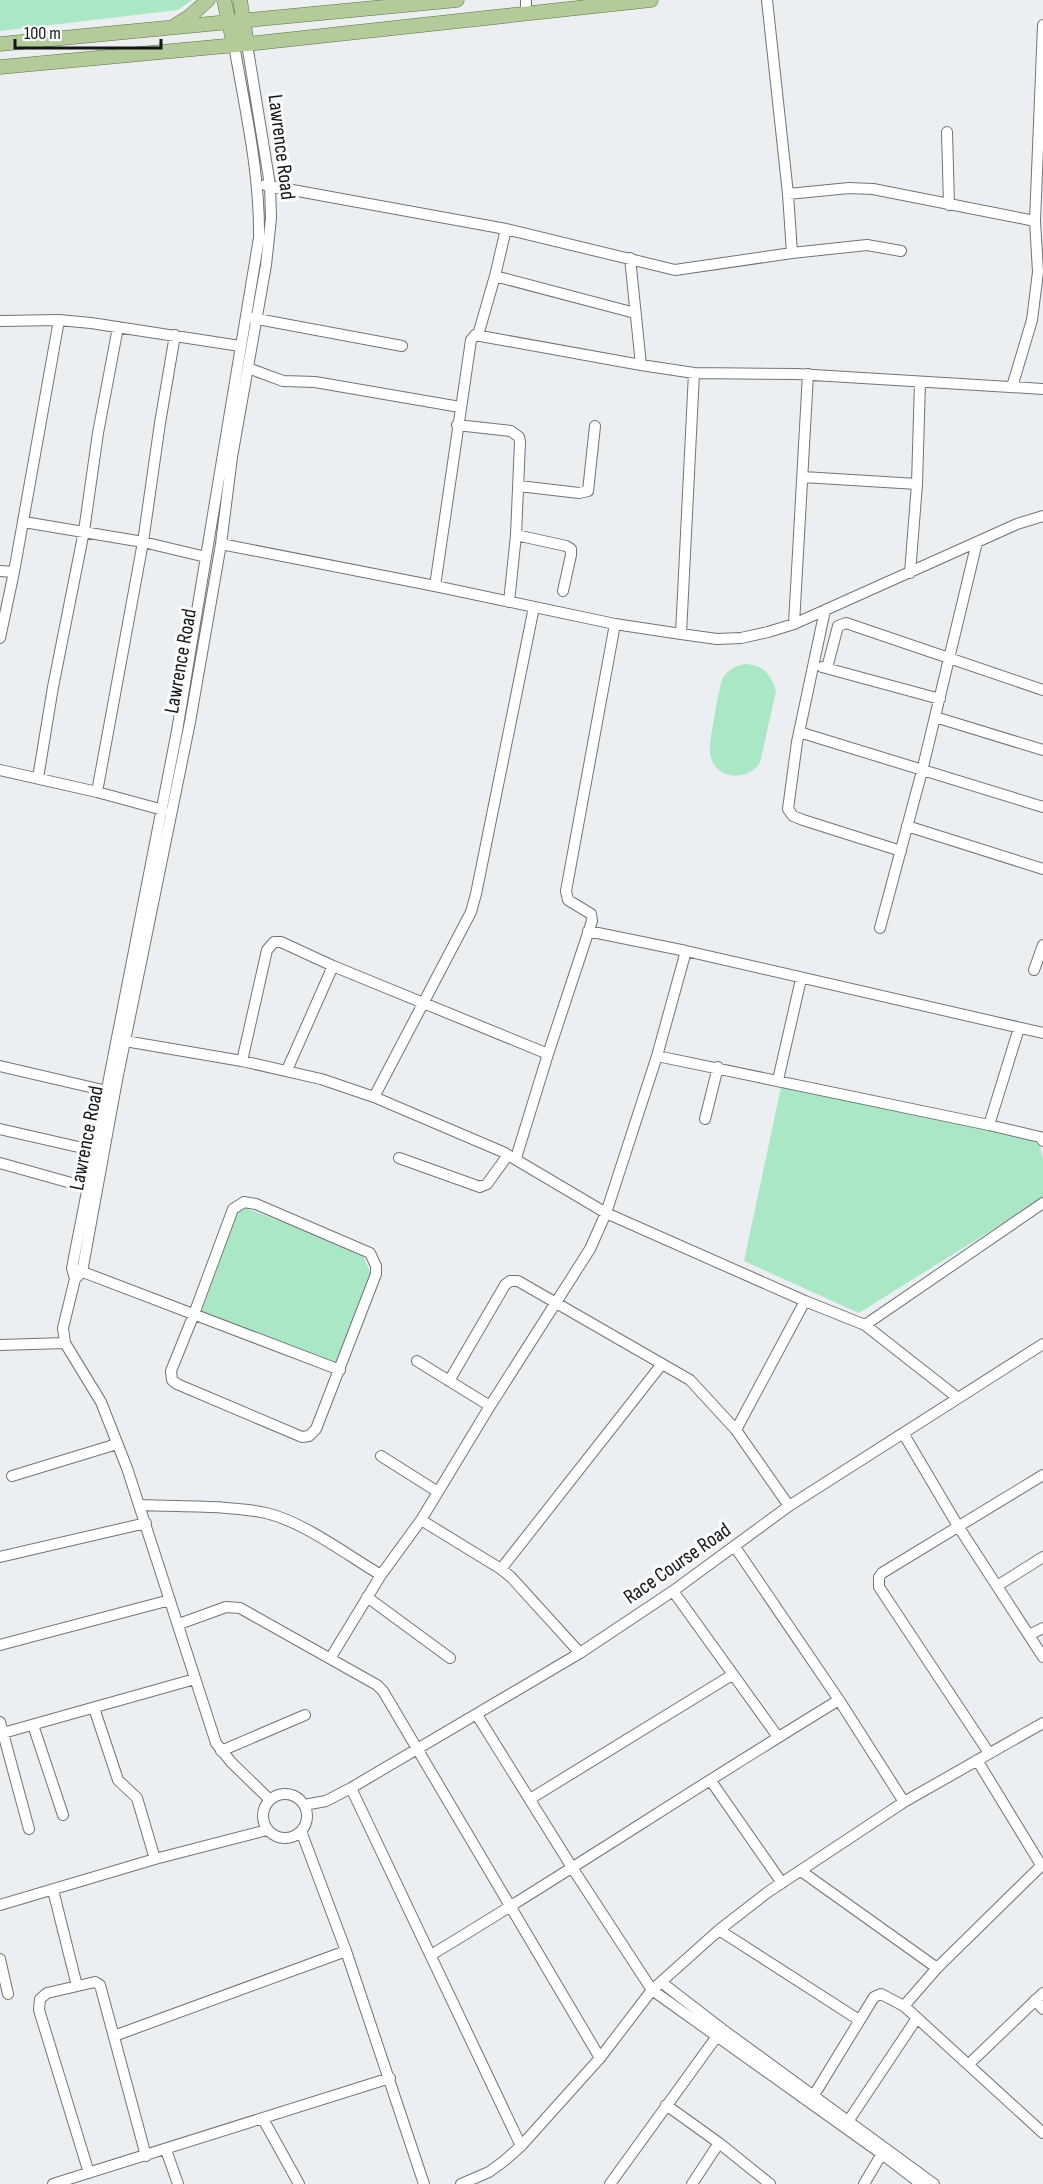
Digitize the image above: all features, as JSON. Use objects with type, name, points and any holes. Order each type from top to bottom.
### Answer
[{"type":"main road","points":[[171,28],[189,17],[208,0]]},
{"type":"main road","points":[[224,0],[229,22],[240,44]]},
{"type":"main road","points":[[240,0],[244,21],[240,44]]},
{"type":"main road","points":[[0,44],[457,0]]},
{"type":"main road","points":[[0,67],[240,44],[526,6],[651,0]]},
{"type":"street","points":[[767,0],[788,194],[792,253]]},
{"type":"street","points":[[1012,387],[1032,320],[1041,272],[1035,220],[1043,25]]},
{"type":"street","name":"Lawrence Road","points":[[76,1273],[120,1014],[221,544],[232,457],[248,368],[259,238],[257,183],[240,44]]},
{"type":"street","name":"Lawrence Road","points":[[65,1343],[63,1328],[125,1041],[195,663],[206,557],[240,346],[251,318],[268,250],[271,218],[270,185],[240,44]]},
{"type":"street","points":[[947,132],[949,205]]},
{"type":"street","points":[[257,183],[506,229],[660,267],[682,270],[792,253],[867,245],[901,251]]},
{"type":"street","points":[[788,194],[849,188],[873,189],[1035,220]]},
{"type":"street","points":[[478,335],[506,229]]},
{"type":"street","points":[[630,258],[641,365]]},
{"type":"street","points":[[495,276],[635,313]]},
{"type":"street","points":[[251,318],[402,346]]},
{"type":"street","points":[[0,321],[59,320],[175,334],[240,346]]},
{"type":"street","points":[[0,638],[24,522],[59,320]]},
{"type":"street","points":[[38,778],[53,687],[84,531],[98,433],[118,327]]},
{"type":"street","points":[[97,792],[143,542],[175,334]]},
{"type":"street","points":[[435,586],[457,425],[473,336],[478,335],[694,373],[808,374],[1043,389]]},
{"type":"street","points":[[248,368],[277,379],[315,382],[460,407]]},
{"type":"street","points":[[681,634],[694,373]]},
{"type":"street","points":[[794,624],[808,374]]},
{"type":"street","points":[[910,573],[917,484],[920,382]]},
{"type":"street","points":[[457,425],[511,431],[519,437],[521,448],[519,486],[509,602]]},
{"type":"street","points":[[519,486],[585,493],[589,488],[595,426]]},
{"type":"street","points":[[803,477],[917,484]]},
{"type":"street","points":[[221,544],[615,624],[717,639],[741,638],[794,624],[1017,524],[1043,516]]},
{"type":"street","points":[[24,522],[143,542],[206,557]]},
{"type":"street","points":[[516,535],[566,546],[570,549],[571,555],[563,591]]},
{"type":"street","points":[[880,928],[936,717],[977,542]]},
{"type":"street","points":[[0,571],[14,572]]},
{"type":"street","points":[[374,1097],[471,912],[534,607]]},
{"type":"street","points":[[825,610],[799,732],[788,804],[790,813],[802,820],[901,851]]},
{"type":"street","points":[[827,668],[838,627],[846,622],[1043,690]]},
{"type":"street","points":[[399,1158],[480,1187],[487,1184],[512,1157],[592,921],[592,915],[568,900],[566,891],[615,624]]},
{"type":"street","points":[[813,664],[940,699]]},
{"type":"street","points":[[936,717],[1043,750]]},
{"type":"street","points":[[799,732],[1043,807]]},
{"type":"street","points":[[0,770],[163,810]]},
{"type":"street","points":[[907,826],[1043,869]]},
{"type":"street","points":[[588,931],[686,951],[1043,1033]]},
{"type":"street","points":[[242,1061],[267,950],[274,942],[280,942],[548,1054]]},
{"type":"street","points":[[1034,970],[1043,945]]},
{"type":"street","points":[[331,1657],[381,1575],[421,1520],[590,1249],[606,1213],[657,1056],[686,951]]},
{"type":"street","points":[[287,1070],[333,966]]},
{"type":"street","points":[[778,1080],[801,979]]},
{"type":"street","points":[[989,1125],[1019,1028]]},
{"type":"street","points":[[125,1041],[287,1070],[374,1097],[512,1157],[606,1213],[805,1301],[866,1325],[958,1398]]},
{"type":"street","points":[[657,1056],[989,1125],[1040,1137],[1043,1141]]},
{"type":"street","points":[[0,1066],[107,1091]]},
{"type":"street","points":[[705,1119],[718,1067]]},
{"type":"street","points":[[0,1129],[96,1151]]},
{"type":"street","points":[[0,1163],[89,1188]]},
{"type":"street","points":[[244,1202],[256,1204],[370,1253],[374,1260],[376,1274],[339,1370],[316,1429],[309,1436],[302,1437],[172,1380],[171,1371],[233,1209],[244,1202]]},
{"type":"street","points":[[866,1325],[1043,1203]]},
{"type":"street","points":[[76,1273],[194,1314],[339,1370]]},
{"type":"street","points":[[449,1381],[505,1285],[510,1281],[518,1281],[690,1380],[736,1430],[789,1506]]},
{"type":"street","points":[[736,1430],[805,1301]]},
{"type":"street","points":[[0,1345],[65,1343],[101,1402],[141,1506],[210,1727],[221,1751],[269,1799]]},
{"type":"street","name":"Race Course Road","points":[[326,1801],[418,1750],[580,1653],[673,1591],[789,1506],[1043,1344]]},
{"type":"street","points":[[417,1361],[490,1406]]},
{"type":"street","points":[[501,1569],[662,1364]]},
{"type":"street","points":[[903,1433],[958,1526],[1043,1657]]},
{"type":"street","points":[[12,1476],[117,1444]]},
{"type":"street","points":[[381,1456],[438,1492]]},
{"type":"street","points":[[990,1752],[879,1587],[878,1582],[882,1573],[1043,1475]]},
{"type":"street","points":[[141,1506],[246,1510],[267,1514],[299,1526],[381,1575]]},
{"type":"street","points":[[421,1520],[501,1569],[522,1587],[580,1653]]},
{"type":"street","points":[[0,1557],[146,1523]]},
{"type":"street","points":[[735,1547],[839,1700],[904,1802]]},
{"type":"street","points":[[997,1587],[1043,1557]]},
{"type":"street","points":[[673,1591],[778,1737]]},
{"type":"street","points":[[367,1597],[450,1658]]},
{"type":"street","points":[[0,1645],[170,1600]]},
{"type":"street","points":[[178,1624],[226,1607],[240,1608],[371,1680],[383,1691],[600,2058]]},
{"type":"street","points":[[1029,1635],[1043,1628]]},
{"type":"street","points":[[530,1799],[732,1675]]},
{"type":"street","points":[[29,1829],[2,1728],[33,1725],[195,1679]]},
{"type":"street","points":[[431,1955],[573,1869],[662,1810],[839,1700]]},
{"type":"street","points":[[94,1708],[118,1780],[137,1798],[155,1859]]},
{"type":"street","points":[[221,1751],[305,1714]]},
{"type":"street","points":[[477,1715],[652,1990],[849,2120],[921,2184]]},
{"type":"street","points":[[460,2184],[489,2172],[521,2146],[600,2058],[652,1990],[719,1930],[782,1883],[904,1802],[1043,1722]]},
{"type":"street","points":[[33,1725],[63,1815]]},
{"type":"street","points":[[904,2006],[937,1968],[1042,1864],[977,1760]]},
{"type":"street","points":[[711,1781],[782,1883]]},
{"type":"street","points":[[351,1788],[521,2146]]},
{"type":"street","points":[[326,1801],[304,1827],[292,1837],[281,1838],[267,1830],[262,1814],[269,1799],[275,1796],[288,1794],[300,1799],[304,1805],[307,1816],[304,1827],[424,2184]]},
{"type":"street","points":[[304,1805],[326,1801]]},
{"type":"street","points":[[0,1905],[155,1859],[267,1830]]},
{"type":"street","points":[[801,1871],[937,1968]]},
{"type":"street","points":[[53,1890],[77,1986]]},
{"type":"street","points":[[719,1930],[859,2020]]},
{"type":"street","points":[[114,2036],[346,1951]]},
{"type":"street","points":[[0,1959],[8,1994]]},
{"type":"street","points":[[89,2173],[39,2010],[43,1995],[95,1982],[100,1985],[146,2156]]},
{"type":"street","points":[[661,1982],[719,2033],[934,2184]]},
{"type":"street","points":[[814,2095],[859,2020],[878,1994],[886,1995],[904,2006],[1043,2133]]},
{"type":"street","points":[[969,2064],[1039,1996],[1043,2009]]},
{"type":"street","points":[[849,2120],[917,2018]]},
{"type":"street","points":[[610,2184],[719,2033]]},
{"type":"street","points":[[53,2184],[390,2078]]},
{"type":"street","points":[[666,2105],[719,2143],[768,2184]]},
{"type":"street","points":[[263,2119],[294,2183]]},
{"type":"street","points":[[692,2184],[719,2143]]},
{"type":"street","points":[[165,2150],[178,2184]]},
{"type":"street","points":[[864,2184],[884,2150]]},
{"type":"green space","points":[[0,0],[192,0],[178,10],[0,31]]},
{"type":"green space","points":[[744,664],[756,666],[765,671],[776,691],[760,763],[747,773],[732,775],[724,773],[713,763],[710,754],[711,741],[722,680],[731,669]]},
{"type":"green space","points":[[781,1087],[1038,1139],[1043,1158],[1043,1198],[859,1313],[744,1261]]},
{"type":"green space","points":[[240,1206],[361,1252],[371,1274],[337,1363],[201,1313]]}]
